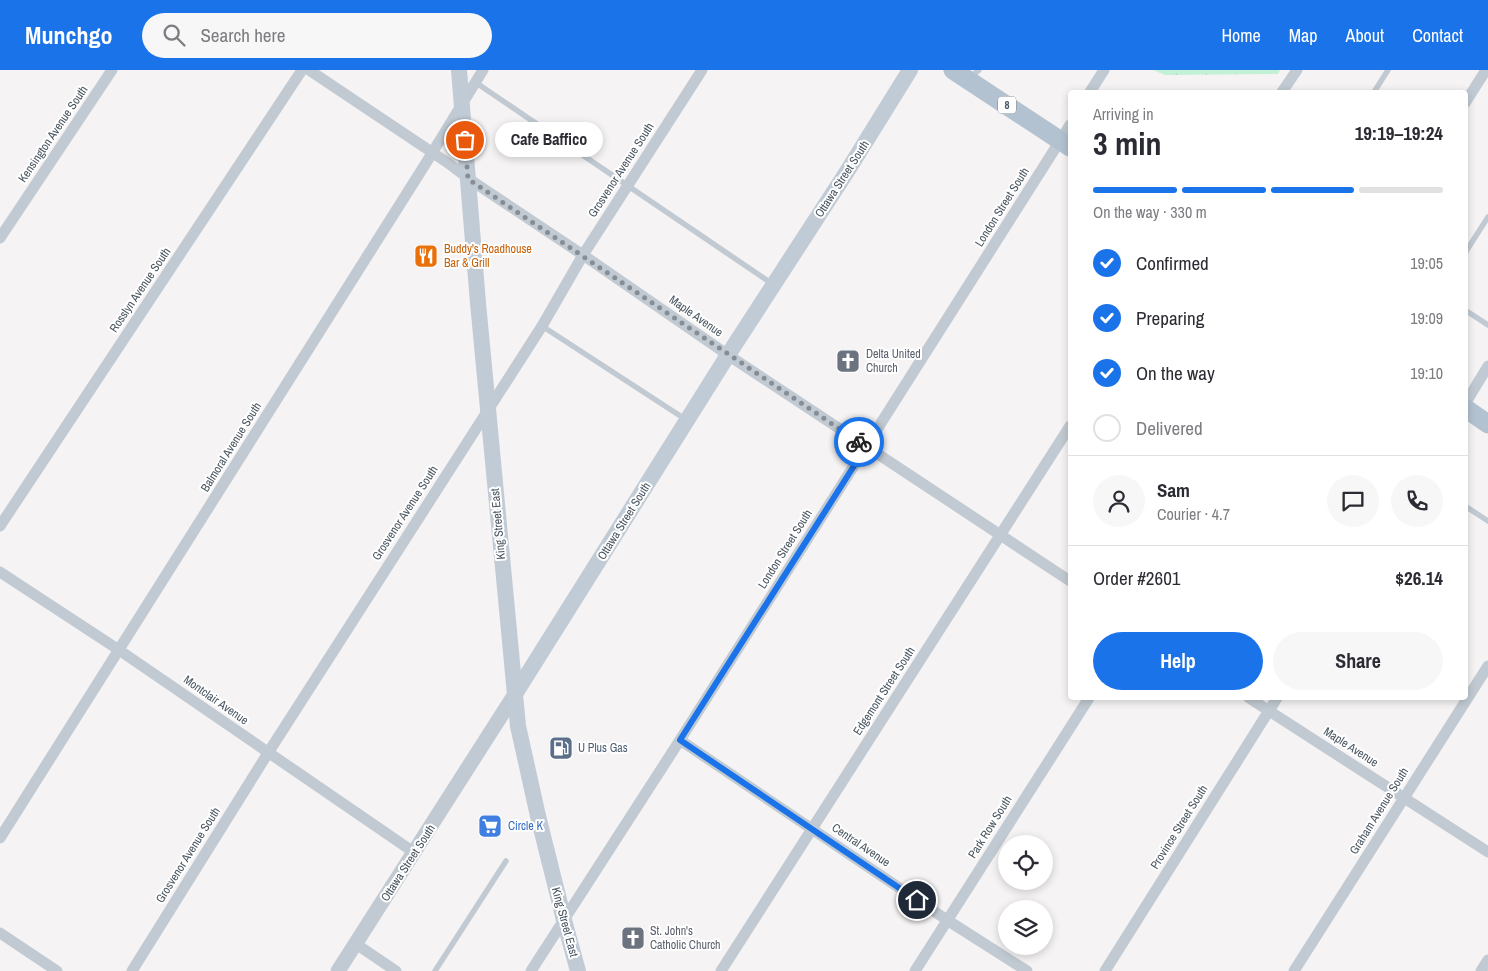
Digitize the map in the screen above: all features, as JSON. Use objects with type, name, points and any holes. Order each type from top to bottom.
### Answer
[{"type":"main road","name":"King Street East","points":[[458,70],[487,410],[515,694],[523,754],[578,971]]},
{"type":"main road","name":"Ottawa Street South","points":[[515,694],[910,70]]},
{"type":"main road","name":"8","points":[[967,73],[1065,144]]},
{"type":"main road","points":[[1468,410],[1488,424]]},
{"type":"street","name":"Kensington Avenue South","points":[[0,238],[112,70]]},
{"type":"street","name":"Rosslyn Avenue South","points":[[0,526],[302,70]]},
{"type":"street","name":"Maple Avenue","points":[[309,70],[728,355],[1068,580]]},
{"type":"street","name":"Balmoral Avenue South","points":[[0,838],[483,70]]},
{"type":"street","name":"Grosvenor Avenue South","points":[[132,971],[268,753],[542,326],[583,256],[702,70]]},
{"type":"street","points":[[1283,90],[1297,70]]},
{"type":"street","points":[[1468,98],[1486,70]]},
{"type":"street","points":[[1091,90],[1102,71]]},
{"type":"street","name":"London Street South","points":[[531,971],[866,447],[1065,144]]},
{"type":"street","points":[[1468,399],[1488,366]]},
{"type":"street","name":"Edgemont Street South","points":[[721,971],[1068,429]]},
{"type":"street","name":"Montclair Avenue","points":[[0,572],[415,852]]},
{"type":"street","name":"Graham Avenue South","points":[[1468,697],[1488,666]]},
{"type":"street","name":"Ottawa Street South","points":[[338,971],[515,694]]},
{"type":"street","name":"Park Row South","points":[[915,971],[1088,700]]},
{"type":"street","name":"Maple Avenue","points":[[1251,700],[1488,852]]},
{"type":"street","name":"Province Street South","points":[[1105,971],[1276,700]]},
{"type":"street","name":"Graham Avenue South","points":[[1294,971],[1466,700]]},
{"type":"street","name":"Central Avenue","points":[[680,740],[947,920],[1027,971]]},
{"type":"street","points":[[0,933],[56,971]]},
{"type":"street","points":[[356,944],[396,971]]},
{"type":"street","points":[[1481,971],[1488,960]]},
{"type":"lane","points":[[1375,90],[1388,70]]},
{"type":"lane","points":[[475,82],[773,284]]},
{"type":"lane","points":[[1468,248],[1488,217]]},
{"type":"lane","points":[[1468,312],[1488,325]]},
{"type":"lane","points":[[542,326],[687,421]]},
{"type":"lane","points":[[1468,508],[1488,521]]},
{"type":"lane","points":[[435,971],[506,861]]},
{"type":"green space","points":[[1153,70],[1280,70],[1278,74],[1165,75]]},
{"type":"way so far","points":[[465,140],[468,179],[859,442]]},
{"type":"place","name":"Cafe Baffico","points":[[465,140]]},
{"type":"place","name":"Buddy's Roadhouse Bar & Grill","points":[[426,256]]},
{"type":"place","name":"Delta United Church","points":[[848,361]]},
{"type":"place","name":"U Plus Gas","points":[[561,748]]},
{"type":"place","name":"Circle K","points":[[490,826]]},
{"type":"place","name":"St. John's Catholic Church","points":[[633,938]]},
{"type":"route","points":[[859,442],[866,447],[680,740],[917,900]]}]
